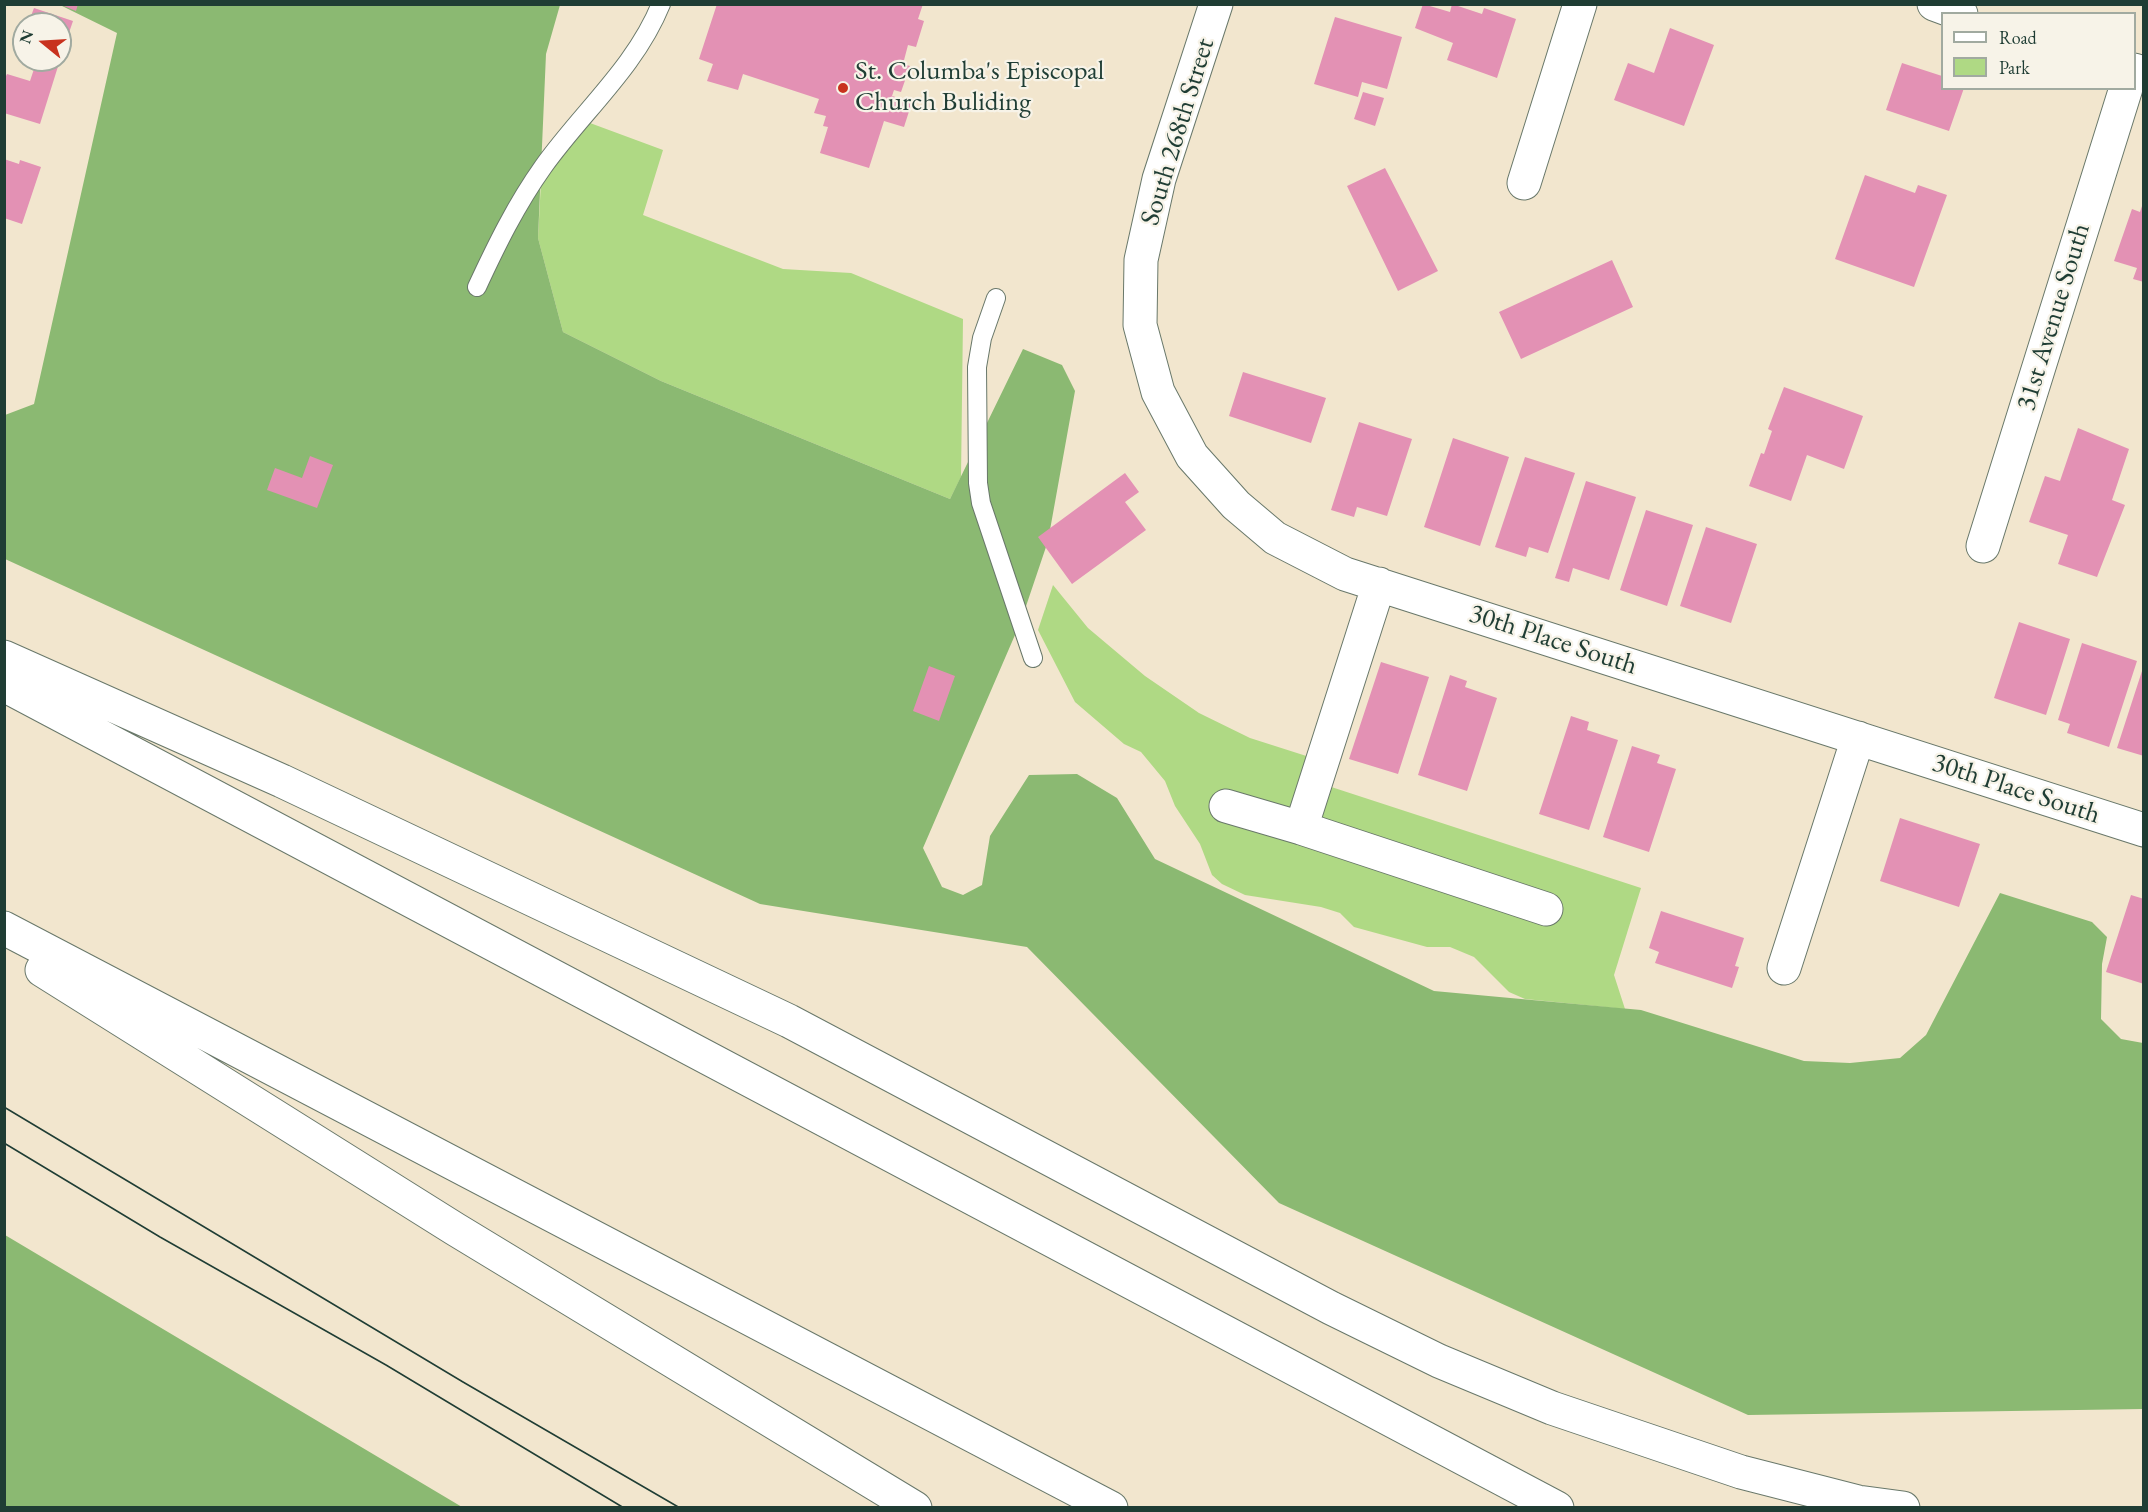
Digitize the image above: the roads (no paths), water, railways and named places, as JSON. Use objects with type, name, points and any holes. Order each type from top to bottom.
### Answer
[{"type":"main road","name":"South 268th Street","points":[[1141,260],[1159,179],[1216,4]]},
{"type":"main road","points":[[1524,183],[1580,4]]},
{"type":"main road","points":[[1934,4],[1956,12]]},
{"type":"main road","name":"31st Avenue South","points":[[1983,546],[2114,107]]},
{"type":"main road","name":"30th Place South","points":[[1141,260],[1140,325],[1158,392],[1192,456],[1236,505],[1275,538],[1345,574],[2144,830]]},
{"type":"main road","points":[[1301,828],[1379,584]]},
{"type":"main road","points":[[4,657],[282,781],[789,1021],[1331,1308],[1439,1361],[1552,1408],[1741,1472],[1858,1502],[1903,1508]]},
{"type":"main road","points":[[4,685],[1557,1508]]},
{"type":"main road","points":[[1784,968],[1858,738]]},
{"type":"main road","points":[[1226,806],[1301,828],[1546,909]]},
{"type":"main road","points":[[4,928],[1111,1508]]},
{"type":"main road","points":[[4,947],[454,1229],[915,1508]]},
{"type":"lane","points":[[477,287],[507,224],[544,166],[628,64],[661,4]]},
{"type":"lane","points":[[996,298],[982,338],[977,367],[978,483],[981,503],[1033,658]]},
{"type":"tram line","points":[[4,1107],[463,1382],[680,1508]]},
{"type":"tram line","points":[[4,1143],[160,1237],[386,1365],[624,1508]]},
{"type":"place","name":"St. Columba's Episcopal Church Buliding","points":[[843,88]]}]
